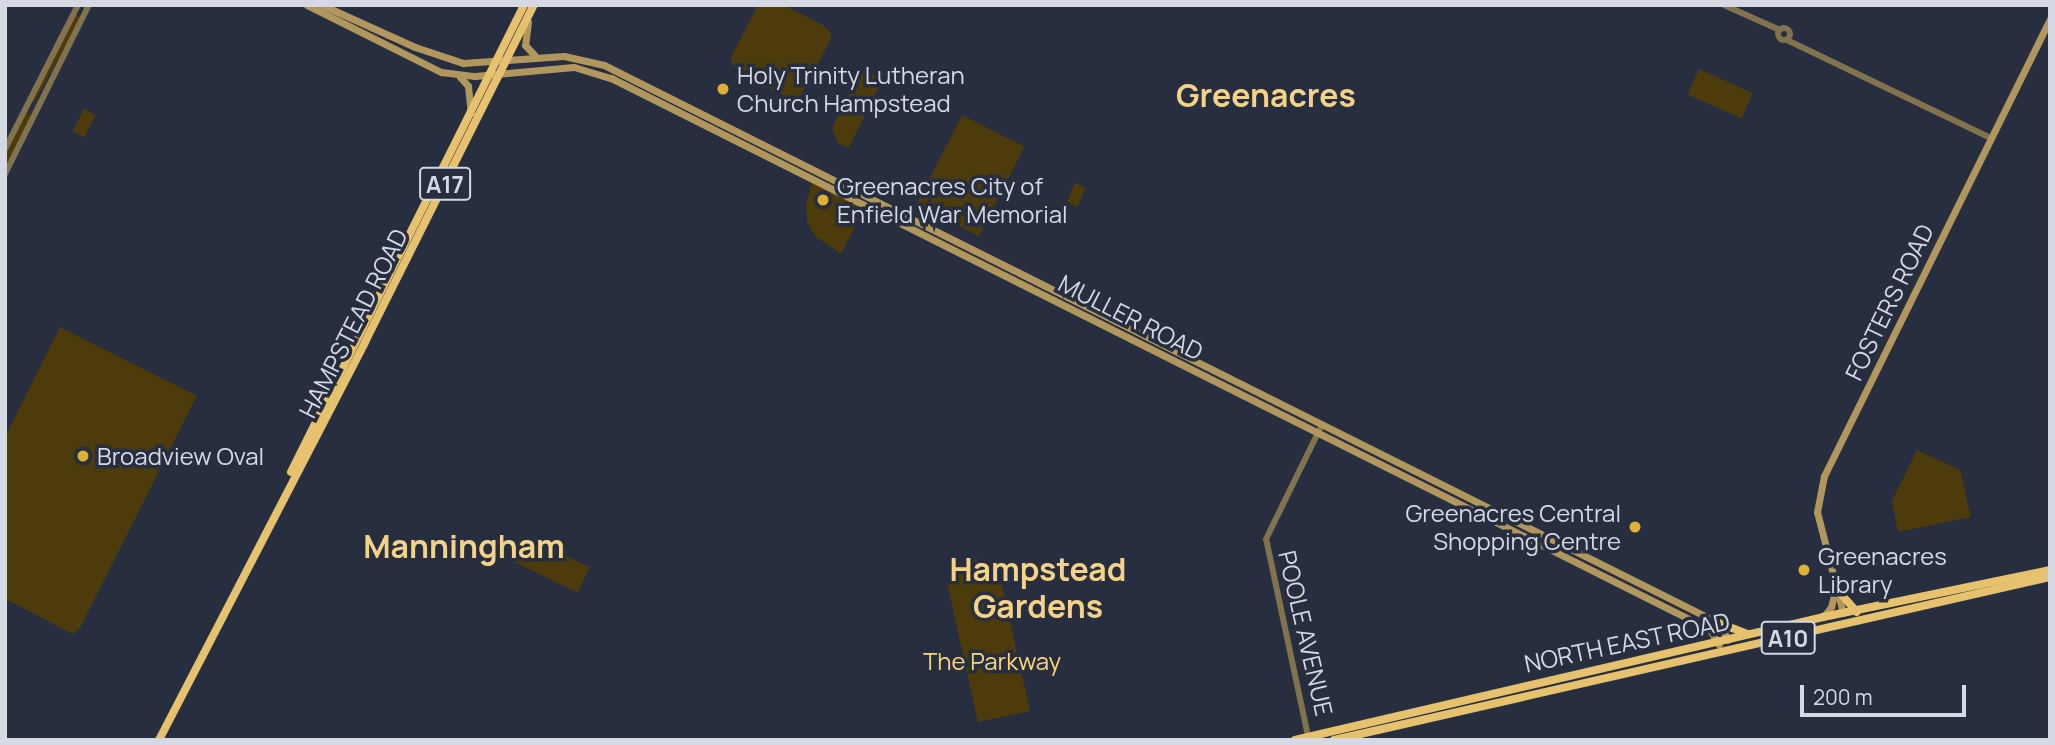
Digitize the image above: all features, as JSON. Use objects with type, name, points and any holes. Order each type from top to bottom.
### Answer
[{"type":"highway","name":"HAMPSTEAD ROAD","points":[[405,254],[524,5]]},
{"type":"highway","name":"HAMPSTEAD ROAD","points":[[159,740],[534,5]]},
{"type":"highway","name":"NORTH EAST ROAD","points":[[1295,740],[1519,686],[1730,651],[1935,603],[2050,570]]},
{"type":"highway","name":"NORTH EAST ROAD","points":[[1334,740],[1522,697],[1718,642],[1823,617],[2021,580],[2050,578]]},
{"type":"highway","points":[[1835,587],[1857,612]]},
{"type":"highway","points":[[1924,598],[1935,603]]},
{"type":"highway","points":[[1843,613],[1845,625]]},
{"type":"highway","points":[[1718,623],[1741,634],[1752,634]]},
{"type":"highway","points":[[1728,640],[1730,651]]},
{"type":"highway","points":[[1519,686],[1522,697]]},
{"type":"highway","points":[[1430,707],[1433,718]]},
{"type":"main road","points":[[307,5],[421,65],[460,77],[468,86],[471,114]]},
{"type":"main road","name":"MULLER ROAD","points":[[322,5],[439,57],[463,63],[564,56],[604,65],[1648,593],[1718,623]]},
{"type":"main road","points":[[529,15],[525,45],[536,57]]},
{"type":"main road","name":"FOSTERS ROAD","points":[[1843,613],[1817,512],[1824,476],[2050,19]]},
{"type":"main road","name":"MULLER ROAD","points":[[460,77],[574,66],[606,75],[1321,428]]},
{"type":"main road","points":[[1823,617],[1832,607],[1835,587]]},
{"type":"main road","name":"MULLER ROAD","points":[[1648,593],[1710,630],[1718,642]]},
{"type":"main road","points":[[1718,623],[1728,640]]},
{"type":"main road","points":[[1718,642],[1721,653]]},
{"type":"street","points":[[5,149],[78,5]]},
{"type":"street","points":[[5,173],[89,5]]},
{"type":"street","points":[[1724,5],[1991,138]]},
{"type":"street","points":[[1779,33],[1787,29],[1789,37]]},
{"type":"street","name":"POOLE AVENUE","points":[[1308,738],[1266,539],[1321,428]]},
{"type":"green space","points":[[758,5],[784,5],[823,25],[831,33],[831,39],[800,96],[785,96],[739,73],[732,63],[731,57]]},
{"type":"green space","points":[[77,14],[80,19],[34,103],[32,100]]},
{"type":"green space","points":[[1699,69],[1753,93],[1742,119],[1688,95]]},
{"type":"green space","points":[[865,72],[883,78],[849,148],[838,143],[832,128],[859,75]]},
{"type":"green space","points":[[84,109],[96,115],[84,137],[73,131]]},
{"type":"green space","points":[[29,113],[31,117],[5,168],[5,153],[25,115]]},
{"type":"green space","points":[[962,115],[1024,147],[979,236],[917,204]]},
{"type":"green space","points":[[813,179],[866,206],[841,254],[815,236],[807,222],[806,204]]},
{"type":"green space","points":[[1075,183],[1086,188],[1077,207],[1066,202]]},
{"type":"green space","points":[[60,327],[197,396],[80,628],[73,634],[5,599],[5,437]]},
{"type":"green space","points":[[1917,450],[1960,470],[1971,517],[1898,532],[1892,501]]},
{"type":"green space","points":[[525,536],[590,568],[577,593],[513,561]]},
{"type":"green space","name":"The Parkway","points":[[968,558],[987,561],[1000,576],[1030,711],[978,722],[948,587],[950,574]]},
{"type":"place","name":"Holy Trinity Lutheran Church Hampstead","points":[[723,89]]},
{"type":"place","name":"Greenacres City of Enfield War Memorial","points":[[823,200]]},
{"type":"place","name":"Broadview Oval","points":[[83,456]]},
{"type":"place","name":"Greenacres Central Shopping Centre","points":[[1635,527]]},
{"type":"place","name":"Greenacres Library","points":[[1804,570]]},
{"type":"district","name":"Greenacres","points":[[1266,95]]},
{"type":"district","name":"Manningham","points":[[464,546]]},
{"type":"district","name":"Hampstead Gardens","points":[[1038,588]]}]
